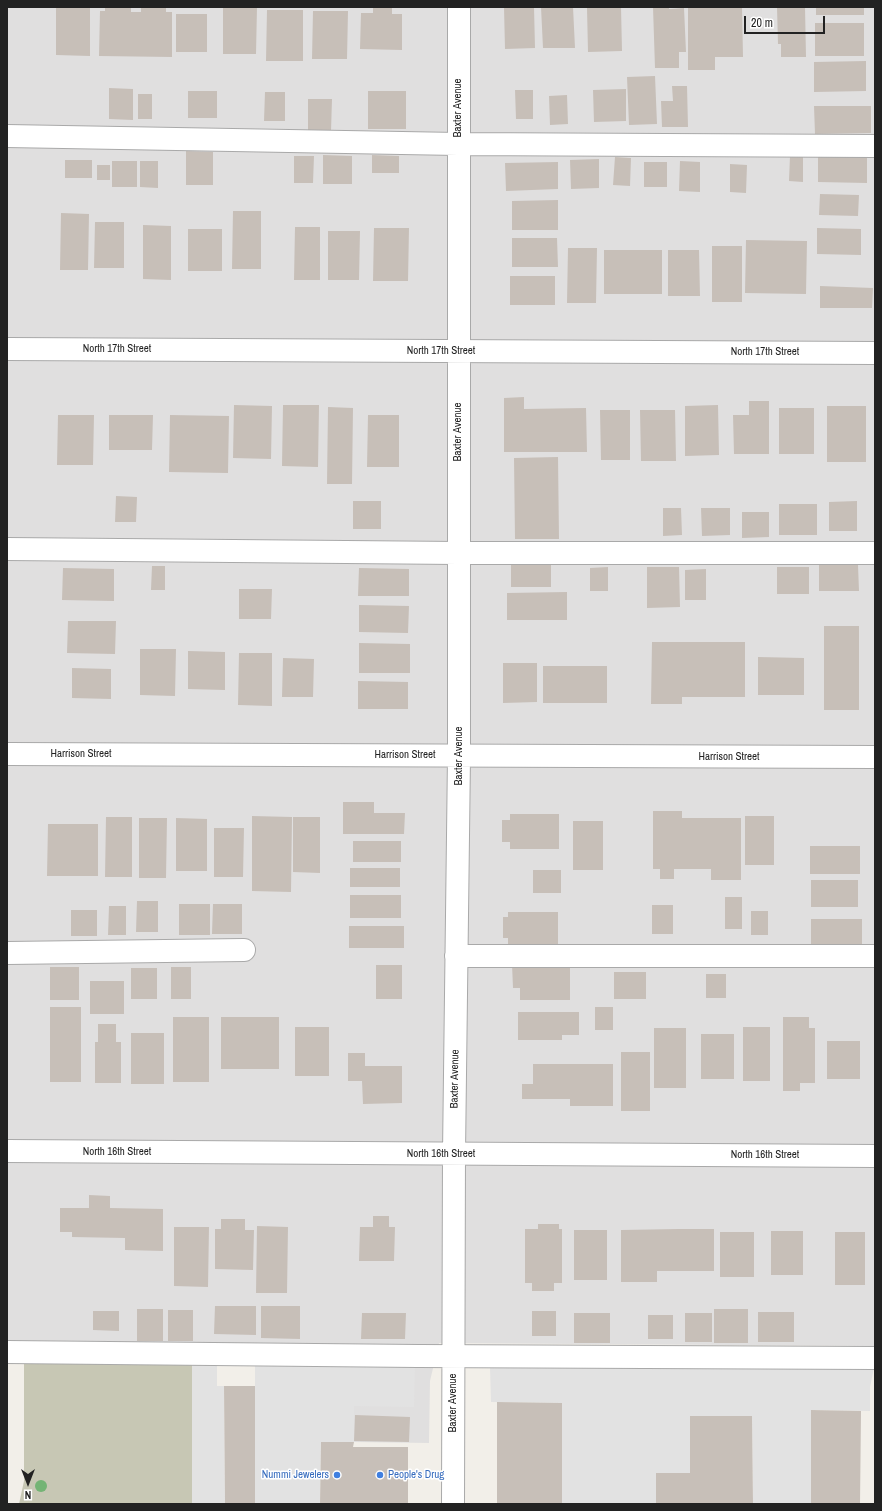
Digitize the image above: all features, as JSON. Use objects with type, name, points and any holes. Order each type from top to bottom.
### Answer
[{"type":"street","name":"Baxter Avenue","points":[[454,1504],[454,1153],[459,756],[459,7]]},
{"type":"street","points":[[7,136],[458,144],[875,146]]},
{"type":"street","name":"North 17th Street","points":[[7,349],[875,353]]},
{"type":"street","points":[[7,549],[458,553],[875,554]]},
{"type":"street","name":"Harrison Street","points":[[7,754],[875,757]]},
{"type":"street","points":[[7,953],[244,950]]},
{"type":"street","points":[[456,956],[875,956]]},
{"type":"street","name":"North 16th Street","points":[[7,1151],[875,1156]]},
{"type":"street","points":[[7,1352],[875,1358]]},
{"type":"shaded area","points":[[7,7],[875,7],[875,1346],[439,1343],[430,1381],[429,1443],[354,1442],[354,1344],[7,1345]]},
{"type":"shaded area","points":[[24,1364],[192,1364],[192,1504],[19,1504],[24,1481]]},
{"type":"shaded area","points":[[192,1364],[217,1364],[217,1386],[224,1386],[225,1504],[192,1504]]},
{"type":"shaded area","points":[[255,1364],[415,1364],[414,1407],[354,1406],[354,1442],[321,1442],[320,1504],[255,1504]]},
{"type":"shaded area","points":[[490,1367],[874,1368],[870,1387],[870,1411],[811,1410],[811,1504],[753,1504],[752,1416],[690,1416],[690,1473],[656,1474],[656,1504],[562,1504],[562,1403],[491,1402]]},
{"type":"building","points":[[56,7],[90,7],[90,56],[56,55]]},
{"type":"building","points":[[105,7],[131,7],[131,12],[141,12],[141,7],[166,7],[166,12],[172,12],[172,57],[99,56],[100,11],[105,11]]},
{"type":"building","points":[[223,7],[257,7],[256,54],[223,54]]},
{"type":"building","points":[[373,7],[392,7],[392,14],[402,14],[402,50],[360,49],[361,13],[373,13]]},
{"type":"building","points":[[504,7],[534,7],[535,48],[505,49]]},
{"type":"building","points":[[541,7],[573,7],[575,48],[543,48]]},
{"type":"building","points":[[621,7],[622,51],[588,52],[587,8]]},
{"type":"building","points":[[653,7],[669,7],[669,9],[684,8],[686,52],[679,52],[679,68],[655,68]]},
{"type":"building","points":[[688,7],[742,7],[743,57],[715,57],[715,70],[688,70]]},
{"type":"building","points":[[777,7],[805,7],[806,57],[781,57],[781,44],[778,44]]},
{"type":"building","points":[[816,7],[864,7],[864,15],[816,15]]},
{"type":"building","points":[[267,10],[303,10],[303,61],[266,61]]},
{"type":"building","points":[[313,11],[348,11],[347,59],[312,59]]},
{"type":"building","points":[[176,14],[207,14],[207,52],[176,52]]},
{"type":"building","points":[[815,23],[864,23],[864,56],[815,56]]},
{"type":"building","points":[[866,61],[866,91],[814,92],[814,62]]},
{"type":"building","points":[[655,76],[657,124],[629,125],[627,77]]},
{"type":"building","points":[[672,86],[687,86],[688,127],[662,127],[661,101],[673,101]]},
{"type":"building","points":[[109,88],[133,89],[133,120],[109,119]]},
{"type":"building","points":[[626,89],[626,121],[594,122],[593,90]]},
{"type":"building","points":[[515,90],[533,90],[533,119],[516,119]]},
{"type":"building","points":[[188,91],[217,91],[217,118],[188,118]]},
{"type":"building","points":[[368,91],[406,91],[406,129],[368,129]]},
{"type":"building","points":[[265,92],[285,92],[285,121],[264,121]]},
{"type":"building","points":[[138,94],[152,94],[152,119],[138,119]]},
{"type":"building","points":[[567,95],[568,124],[550,125],[549,96]]},
{"type":"building","points":[[308,99],[332,99],[331,131],[308,131]]},
{"type":"building","points":[[814,106],[871,106],[871,133],[815,134]]},
{"type":"building","points":[[186,151],[213,152],[213,185],[186,185]]},
{"type":"building","points":[[323,155],[352,156],[352,184],[323,184]]},
{"type":"building","points":[[372,155],[399,156],[399,173],[372,173]]},
{"type":"building","points":[[818,155],[867,156],[867,183],[818,182]]},
{"type":"building","points":[[294,156],[314,156],[313,183],[294,183]]},
{"type":"building","points":[[790,156],[803,157],[803,182],[789,181]]},
{"type":"building","points":[[615,157],[631,158],[630,186],[613,185]]},
{"type":"building","points":[[599,159],[599,188],[571,189],[570,160]]},
{"type":"building","points":[[65,160],[92,160],[92,178],[65,178]]},
{"type":"building","points":[[112,161],[137,161],[137,187],[112,187]]},
{"type":"building","points":[[140,161],[158,161],[158,188],[140,187]]},
{"type":"building","points":[[680,161],[700,162],[700,192],[679,191]]},
{"type":"building","points":[[558,162],[558,189],[506,191],[505,163]]},
{"type":"building","points":[[644,162],[667,162],[667,187],[644,187]]},
{"type":"building","points":[[730,164],[747,165],[746,193],[730,192]]},
{"type":"building","points":[[97,165],[110,165],[110,180],[97,180]]},
{"type":"building","points":[[820,194],[859,195],[858,216],[819,215]]},
{"type":"building","points":[[558,200],[558,230],[512,230],[512,201]]},
{"type":"building","points":[[233,211],[261,211],[261,269],[232,269]]},
{"type":"building","points":[[61,213],[89,214],[88,270],[60,270]]},
{"type":"building","points":[[95,222],[124,222],[124,268],[94,268]]},
{"type":"building","points":[[143,225],[171,226],[171,280],[143,279]]},
{"type":"building","points":[[295,227],[320,227],[320,280],[294,280]]},
{"type":"building","points":[[374,228],[409,228],[408,281],[373,281]]},
{"type":"building","points":[[817,228],[861,229],[861,255],[817,254]]},
{"type":"building","points":[[188,229],[222,229],[222,271],[188,271]]},
{"type":"building","points":[[328,231],[360,231],[359,280],[328,280]]},
{"type":"building","points":[[512,238],[557,238],[558,267],[512,267]]},
{"type":"building","points":[[746,240],[807,241],[806,294],[745,293]]},
{"type":"building","points":[[712,246],[742,246],[742,302],[712,302]]},
{"type":"building","points":[[568,248],[597,248],[596,303],[567,303]]},
{"type":"building","points":[[604,250],[662,250],[662,294],[604,294]]},
{"type":"building","points":[[668,250],[699,250],[700,296],[668,296]]},
{"type":"building","points":[[510,276],[555,276],[555,305],[510,305]]},
{"type":"building","points":[[820,286],[873,288],[872,308],[820,308]]},
{"type":"building","points":[[524,397],[524,409],[586,408],[587,452],[504,452],[504,398]]},
{"type":"building","points":[[749,401],[769,401],[769,454],[734,454],[733,415],[749,415]]},
{"type":"building","points":[[234,405],[272,406],[271,459],[233,458]]},
{"type":"building","points":[[283,405],[319,405],[318,467],[282,466]]},
{"type":"building","points":[[718,405],[719,455],[685,456],[685,406]]},
{"type":"building","points":[[827,406],[866,406],[866,462],[827,462]]},
{"type":"building","points":[[328,407],[353,408],[352,484],[327,484]]},
{"type":"building","points":[[779,408],[814,408],[814,454],[779,454]]},
{"type":"building","points":[[600,410],[630,410],[630,460],[601,460]]},
{"type":"building","points":[[640,410],[675,410],[676,461],[641,461]]},
{"type":"building","points":[[58,415],[94,415],[93,465],[57,465]]},
{"type":"building","points":[[109,415],[153,415],[152,450],[109,450]]},
{"type":"building","points":[[170,415],[229,416],[228,473],[169,472]]},
{"type":"building","points":[[368,415],[399,415],[399,467],[367,467]]},
{"type":"building","points":[[558,457],[559,539],[515,539],[514,458]]},
{"type":"building","points":[[116,496],[137,497],[136,522],[115,522]]},
{"type":"building","points":[[353,501],[381,501],[381,529],[353,529]]},
{"type":"building","points":[[857,501],[857,531],[829,531],[829,502]]},
{"type":"building","points":[[779,504],[817,504],[817,535],[779,535]]},
{"type":"building","points":[[663,508],[681,508],[682,535],[663,536]]},
{"type":"building","points":[[701,508],[730,508],[730,535],[702,536]]},
{"type":"building","points":[[742,512],[769,512],[769,537],[742,538]]},
{"type":"building","points":[[511,560],[551,560],[551,587],[511,587]]},
{"type":"building","points":[[819,565],[858,565],[859,591],[819,591]]},
{"type":"building","points":[[152,566],[165,566],[165,590],[151,590]]},
{"type":"building","points":[[608,567],[608,591],[590,591],[590,568]]},
{"type":"building","points":[[647,567],[679,567],[680,607],[647,608]]},
{"type":"building","points":[[777,567],[809,567],[809,594],[777,594]]},
{"type":"building","points":[[63,568],[114,569],[114,601],[62,600]]},
{"type":"building","points":[[359,568],[409,569],[409,596],[358,596]]},
{"type":"building","points":[[706,569],[706,600],[685,600],[685,570]]},
{"type":"building","points":[[239,589],[272,589],[271,619],[239,619]]},
{"type":"building","points":[[567,592],[567,620],[507,620],[507,593]]},
{"type":"building","points":[[359,605],[409,606],[408,633],[359,632]]},
{"type":"building","points":[[68,621],[116,621],[115,654],[67,653]]},
{"type":"building","points":[[824,626],[859,626],[859,710],[824,710]]},
{"type":"building","points":[[652,642],[745,642],[745,697],[682,697],[682,704],[651,704]]},
{"type":"building","points":[[359,643],[410,644],[410,673],[359,673]]},
{"type":"building","points":[[140,649],[176,649],[175,696],[140,695]]},
{"type":"building","points":[[188,651],[225,652],[225,690],[188,689]]},
{"type":"building","points":[[239,653],[272,653],[272,706],[238,705]]},
{"type":"building","points":[[758,657],[804,658],[804,695],[758,695]]},
{"type":"building","points":[[283,658],[314,659],[313,697],[282,697]]},
{"type":"building","points":[[503,663],[537,663],[537,702],[503,703]]},
{"type":"building","points":[[543,666],[607,666],[607,703],[543,703]]},
{"type":"building","points":[[72,668],[111,669],[111,699],[72,698]]},
{"type":"building","points":[[358,681],[408,682],[408,709],[358,709]]},
{"type":"building","points":[[343,802],[374,802],[374,813],[405,813],[404,834],[343,834]]},
{"type":"building","points":[[653,811],[682,811],[682,818],[741,818],[741,880],[711,880],[711,869],[674,869],[674,879],[660,879],[660,869],[653,869]]},
{"type":"building","points":[[510,814],[559,814],[559,849],[510,849],[510,842],[502,842],[502,820],[510,820]]},
{"type":"building","points":[[252,816],[292,817],[291,892],[252,891]]},
{"type":"building","points":[[745,816],[774,816],[774,865],[745,865]]},
{"type":"building","points":[[106,817],[132,817],[132,877],[105,877]]},
{"type":"building","points":[[293,817],[320,817],[320,873],[293,872]]},
{"type":"building","points":[[139,818],[167,818],[166,878],[139,878]]},
{"type":"building","points":[[176,818],[207,819],[207,871],[176,871]]},
{"type":"building","points":[[573,821],[603,821],[603,870],[573,870]]},
{"type":"building","points":[[48,824],[98,824],[98,876],[47,876]]},
{"type":"building","points":[[214,828],[244,828],[243,877],[214,877]]},
{"type":"building","points":[[353,841],[401,841],[401,862],[353,862]]},
{"type":"building","points":[[810,846],[860,846],[860,874],[810,874]]},
{"type":"building","points":[[350,868],[400,868],[400,887],[350,887]]},
{"type":"building","points":[[533,870],[561,870],[561,893],[533,893]]},
{"type":"building","points":[[811,880],[858,880],[858,907],[811,907]]},
{"type":"building","points":[[350,895],[401,895],[401,918],[350,918]]},
{"type":"building","points":[[725,897],[742,897],[742,929],[725,929]]},
{"type":"building","points":[[137,901],[158,901],[158,932],[136,932]]},
{"type":"building","points":[[179,904],[210,904],[210,935],[179,935]]},
{"type":"building","points":[[213,904],[242,904],[242,934],[212,934]]},
{"type":"building","points":[[652,905],[673,905],[673,934],[652,934]]},
{"type":"building","points":[[109,906],[126,906],[126,935],[108,935]]},
{"type":"building","points":[[71,910],[97,910],[97,936],[71,936]]},
{"type":"building","points":[[751,911],[768,911],[768,935],[751,935]]},
{"type":"building","points":[[508,912],[558,912],[558,946],[508,946],[508,938],[503,938],[503,917],[508,917]]},
{"type":"building","points":[[811,919],[862,919],[862,949],[811,949]]},
{"type":"building","points":[[349,926],[404,926],[404,948],[349,948]]},
{"type":"building","points":[[512,964],[570,964],[570,1000],[520,1000],[520,988],[513,988]]},
{"type":"building","points":[[376,965],[402,965],[402,999],[376,999]]},
{"type":"building","points":[[50,967],[79,967],[79,1000],[50,1000]]},
{"type":"building","points":[[171,967],[191,967],[191,999],[171,999]]},
{"type":"building","points":[[131,968],[157,968],[157,999],[131,999]]},
{"type":"building","points":[[614,972],[646,972],[646,999],[614,999]]},
{"type":"building","points":[[706,974],[726,974],[726,998],[706,998]]},
{"type":"building","points":[[90,981],[124,981],[124,1014],[90,1014]]},
{"type":"building","points":[[50,1007],[81,1007],[81,1082],[50,1082]]},
{"type":"building","points":[[595,1007],[613,1007],[613,1030],[595,1030]]},
{"type":"building","points":[[518,1012],[579,1012],[579,1035],[562,1035],[562,1040],[518,1040]]},
{"type":"building","points":[[173,1017],[209,1017],[209,1082],[173,1082]]},
{"type":"building","points":[[221,1017],[279,1017],[279,1069],[221,1069]]},
{"type":"building","points":[[783,1017],[809,1017],[809,1028],[815,1028],[815,1083],[800,1083],[800,1091],[783,1091]]},
{"type":"building","points":[[98,1024],[116,1024],[116,1042],[121,1042],[121,1083],[95,1083],[95,1042],[98,1042]]},
{"type":"building","points":[[295,1027],[329,1027],[329,1076],[295,1076]]},
{"type":"building","points":[[743,1027],[770,1027],[770,1081],[743,1081]]},
{"type":"building","points":[[654,1028],[686,1028],[686,1088],[654,1088]]},
{"type":"building","points":[[131,1033],[164,1033],[164,1084],[131,1084]]},
{"type":"building","points":[[701,1034],[734,1034],[734,1079],[701,1079]]},
{"type":"building","points":[[827,1041],[860,1041],[860,1079],[827,1079]]},
{"type":"building","points":[[621,1052],[650,1052],[650,1111],[621,1111]]},
{"type":"building","points":[[348,1053],[365,1053],[365,1066],[402,1066],[402,1103],[363,1104],[362,1081],[348,1081]]},
{"type":"building","points":[[533,1064],[613,1064],[613,1106],[570,1106],[570,1099],[522,1099],[522,1084],[533,1084]]},
{"type":"building","points":[[89,1195],[110,1196],[110,1208],[163,1209],[163,1251],[125,1250],[125,1238],[72,1237],[72,1232],[60,1232],[60,1208],[89,1208]]},
{"type":"building","points":[[373,1216],[389,1216],[389,1227],[395,1227],[394,1261],[359,1261],[360,1227],[373,1227]]},
{"type":"building","points":[[221,1219],[245,1219],[245,1230],[254,1230],[253,1270],[215,1269],[215,1229],[221,1229]]},
{"type":"building","points":[[538,1224],[559,1224],[559,1229],[562,1229],[562,1283],[554,1283],[554,1291],[532,1291],[532,1283],[525,1283],[525,1229],[538,1229]]},
{"type":"building","points":[[257,1226],[288,1227],[287,1293],[256,1293]]},
{"type":"building","points":[[174,1227],[209,1227],[208,1287],[174,1286]]},
{"type":"building","points":[[714,1229],[714,1271],[657,1271],[657,1282],[621,1282],[621,1230]]},
{"type":"building","points":[[574,1230],[607,1230],[607,1280],[574,1280]]},
{"type":"building","points":[[771,1231],[803,1231],[803,1275],[771,1275]]},
{"type":"building","points":[[720,1232],[754,1232],[754,1277],[720,1277]]},
{"type":"building","points":[[835,1232],[865,1232],[865,1285],[835,1285]]},
{"type":"building","points":[[215,1306],[256,1306],[256,1335],[214,1334]]},
{"type":"building","points":[[261,1306],[300,1306],[300,1339],[261,1338]]},
{"type":"building","points":[[137,1309],[163,1309],[163,1341],[137,1341]]},
{"type":"building","points":[[714,1309],[748,1309],[748,1343],[714,1343]]},
{"type":"building","points":[[168,1310],[193,1310],[193,1341],[168,1341]]},
{"type":"building","points":[[93,1311],[119,1311],[119,1331],[93,1330]]},
{"type":"building","points":[[532,1311],[556,1311],[556,1336],[532,1336]]},
{"type":"building","points":[[758,1312],[794,1312],[794,1342],[758,1342]]},
{"type":"building","points":[[362,1313],[406,1313],[405,1339],[361,1339]]},
{"type":"building","points":[[574,1313],[610,1313],[610,1343],[574,1343]]},
{"type":"building","points":[[685,1313],[712,1313],[712,1342],[685,1342]]},
{"type":"building","points":[[648,1315],[673,1315],[673,1339],[648,1339]]},
{"type":"building","points":[[224,1386],[255,1386],[255,1504],[225,1504]]},
{"type":"building","points":[[497,1402],[562,1403],[562,1504],[497,1504]]},
{"type":"building","points":[[811,1410],[861,1411],[860,1504],[811,1504]]},
{"type":"building","points":[[355,1415],[410,1417],[409,1442],[354,1441]]},
{"type":"building","points":[[690,1416],[752,1416],[753,1504],[656,1504],[656,1473],[690,1473]]},
{"type":"building","name":"People's Drug","points":[[321,1442],[354,1442],[353,1447],[408,1447],[408,1504],[320,1504]]},
{"type":"place","name":"Nummi Jewelers","points":[[337,1475]]},
{"type":"place","name":"People's Drug","points":[[380,1475]]}]
